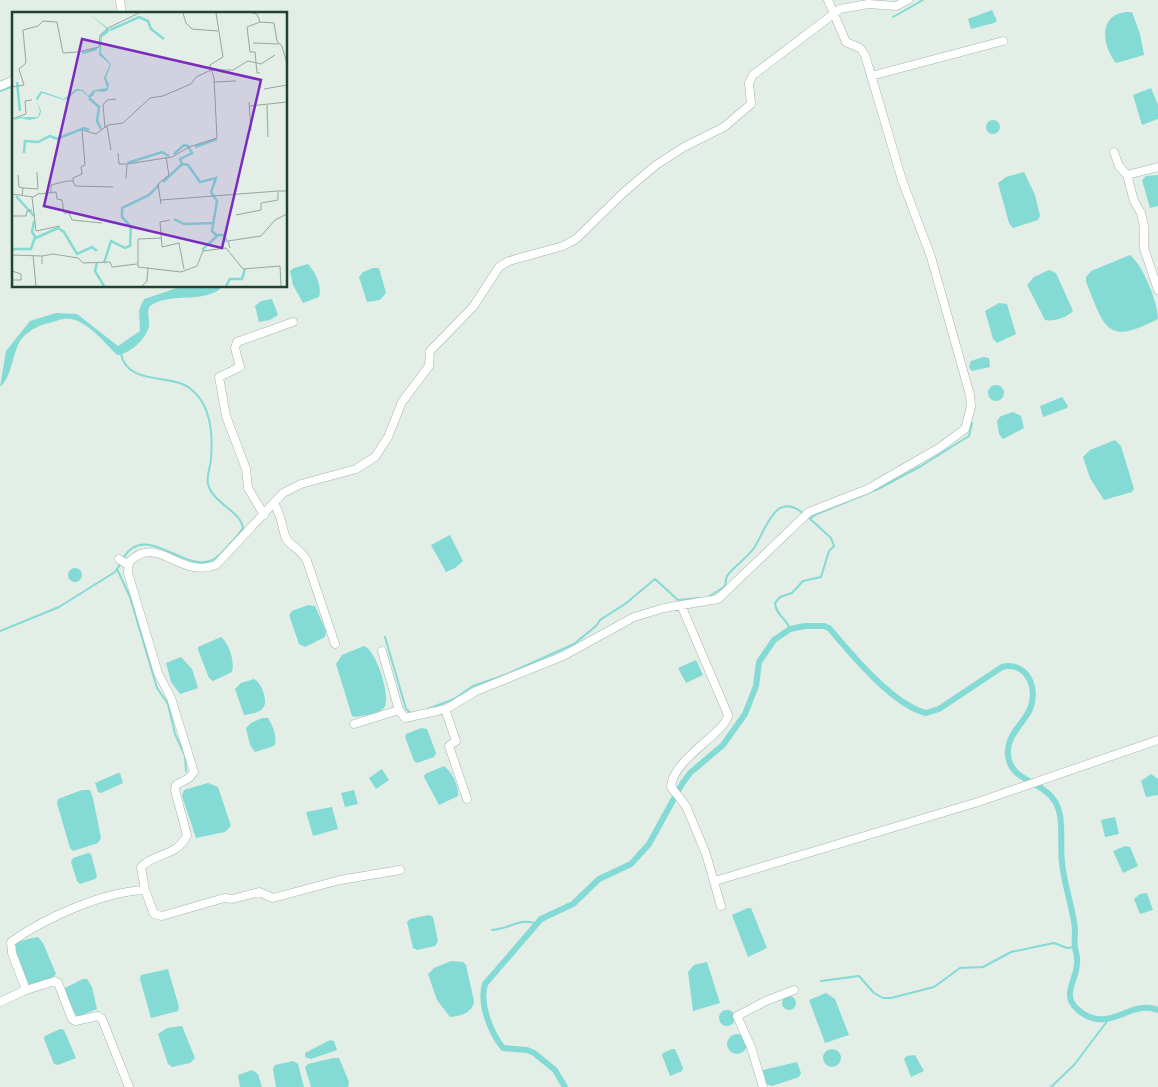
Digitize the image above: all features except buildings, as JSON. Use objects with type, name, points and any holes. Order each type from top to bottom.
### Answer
[{"type":"street","points":[[382,651],[399,710],[405,718],[409,719],[442,708],[446,709],[476,691],[563,656],[620,623],[664,608],[712,601],[722,596],[755,562],[806,516],[832,502],[857,494],[962,434],[971,407],[970,395],[931,257],[902,180],[863,51],[846,42],[828,0]]},
{"type":"street","points":[[400,870],[340,880],[273,898],[259,892],[232,900],[224,898],[162,916],[154,914],[145,890],[141,867],[148,860],[176,850],[187,835],[175,790],[176,785],[189,778],[194,772],[171,698],[158,673],[124,562],[141,552],[153,551],[182,564],[198,568],[211,567],[226,556],[274,504],[278,497],[292,487],[356,470],[375,457],[388,437],[402,402],[429,366],[430,352],[473,307],[486,283],[499,267],[510,261],[563,246],[576,238],[623,193],[656,166],[730,123],[751,104],[749,83],[753,75],[833,14],[855,5],[896,6],[908,0]]},
{"type":"street","points":[[871,76],[1003,41]]},
{"type":"street","points":[[0,86],[12,81]]},
{"type":"street","points":[[1114,152],[1119,166],[1127,175],[1134,201],[1141,214],[1144,226],[1144,248],[1158,290]]},
{"type":"street","points":[[1127,175],[1158,167]]},
{"type":"street","points":[[264,515],[248,488],[246,469],[226,416],[219,377],[240,367],[234,348],[237,342],[294,322]]},
{"type":"street","points":[[274,504],[287,541],[301,550],[307,561],[335,644]]},
{"type":"street","points":[[681,605],[728,718],[688,758],[671,781],[672,790],[682,798],[700,840],[722,906]]},
{"type":"street","points":[[446,709],[456,741],[449,746],[467,799]]},
{"type":"street","points":[[354,724],[399,710]]},
{"type":"street","points":[[715,881],[1026,787],[1158,740]]},
{"type":"street","points":[[0,946],[10,944],[53,919],[82,905],[104,898],[145,890]]},
{"type":"street","points":[[10,944],[26,990]]},
{"type":"street","points":[[0,1002],[26,990],[55,982],[58,983],[72,1019],[75,1021],[98,1016],[102,1020],[129,1087]]},
{"type":"street","points":[[763,1087],[751,1047],[738,1016],[766,1001],[794,990]]},
{"type":"water","points":[[992,10],[997,21],[971,29],[968,19]]},
{"type":"water","points":[[1132,12],[1140,34],[1144,55],[1116,63],[1105,38],[1108,22],[1113,16]]},
{"type":"water","points":[[1151,88],[1158,105],[1158,119],[1142,125],[1133,95]]},
{"type":"water","points":[[990,120],[996,120],[1000,127],[996,134],[990,134],[986,130],[986,124]]},
{"type":"water","points":[[1024,172],[1035,195],[1040,216],[1038,220],[1013,228],[1009,223],[998,183],[1006,177]]},
{"type":"water","points":[[1158,175],[1158,206],[1150,208],[1142,180],[1146,176]]},
{"type":"water","points":[[1130,255],[1145,275],[1158,319],[1141,327],[1127,331],[1117,331],[1110,328],[1103,321],[1086,282],[1086,277],[1091,271]]},
{"type":"water","points":[[308,264],[318,280],[320,293],[319,297],[303,303],[293,285],[290,271]]},
{"type":"water","points":[[379,268],[386,293],[380,300],[367,302],[359,277],[363,272]]},
{"type":"water","points":[[1049,270],[1056,273],[1073,311],[1056,320],[1045,320],[1027,285],[1034,277]]},
{"type":"water","points":[[177,288],[221,288],[207,295],[168,299],[150,306],[148,311],[149,326],[145,336],[132,349],[122,354],[117,355],[93,331],[71,319],[61,319],[37,327],[20,341],[7,378],[0,387],[6,351],[30,321],[56,313],[77,314],[118,346],[140,331],[139,310],[144,299]]},
{"type":"water","points":[[272,299],[278,315],[270,320],[259,322],[255,306],[261,301]]},
{"type":"water","points":[[999,303],[1007,304],[1016,334],[997,343],[993,339],[985,311]]},
{"type":"water","points":[[983,357],[989,358],[990,367],[972,371],[969,367],[971,361]]},
{"type":"water","points":[[996,385],[1004,393],[996,401],[988,393]]},
{"type":"water","points":[[1062,397],[1068,406],[1067,408],[1043,417],[1040,406]]},
{"type":"water","points":[[1013,412],[1021,416],[1024,428],[1003,439],[999,434],[997,421],[1001,416]]},
{"type":"water","points":[[1115,440],[1121,446],[1134,489],[1132,492],[1104,500],[1090,478],[1083,457],[1090,450]]},
{"type":"water","points":[[450,535],[463,561],[455,568],[446,572],[431,545]]},
{"type":"water","points":[[72,568],[78,568],[82,575],[78,582],[72,582],[68,578],[68,572]]},
{"type":"water","points":[[308,605],[315,606],[326,631],[325,637],[305,647],[299,644],[289,615],[292,611]]},
{"type":"water","points":[[221,637],[231,653],[233,668],[232,672],[213,681],[209,678],[198,647]]},
{"type":"water","points":[[364,646],[373,655],[381,673],[386,700],[385,706],[380,711],[356,717],[352,716],[336,664],[342,655]]},
{"type":"water","points":[[181,657],[192,669],[198,688],[180,694],[171,682],[166,663]]},
{"type":"water","points":[[696,660],[703,675],[686,683],[678,668]]},
{"type":"water","points":[[254,679],[263,692],[265,705],[259,711],[244,715],[235,689],[241,683]]},
{"type":"water","points":[[262,718],[268,718],[270,721],[275,743],[274,746],[255,752],[250,745],[246,728],[251,723]]},
{"type":"water","points":[[421,728],[427,729],[436,753],[434,757],[417,763],[414,761],[405,737],[406,734]]},
{"type":"water","points":[[444,766],[454,780],[458,796],[439,805],[424,777],[425,774]]},
{"type":"water","points":[[382,769],[389,780],[376,789],[369,778]]},
{"type":"water","points":[[120,773],[123,783],[101,793],[98,792],[95,783]]},
{"type":"water","points":[[1151,774],[1158,779],[1158,795],[1146,797],[1141,781]]},
{"type":"water","points":[[208,783],[218,787],[231,826],[225,832],[196,838],[182,796],[184,790]]},
{"type":"water","points":[[82,790],[90,790],[101,838],[98,843],[73,851],[70,848],[57,803],[58,799]]},
{"type":"water","points":[[354,790],[358,804],[345,807],[341,793]]},
{"type":"water","points":[[332,807],[338,829],[313,836],[306,812]]},
{"type":"water","points":[[1115,817],[1119,834],[1105,837],[1101,820]]},
{"type":"water","points":[[1125,846],[1130,847],[1138,866],[1123,873],[1113,851]]},
{"type":"water","points":[[88,853],[91,854],[97,876],[95,879],[80,884],[77,881],[71,862],[73,858]]},
{"type":"water","points":[[1147,893],[1153,910],[1140,914],[1134,899],[1140,894]]},
{"type":"water","points":[[751,908],[767,948],[748,957],[732,915]]},
{"type":"water","points":[[429,915],[433,917],[438,941],[435,946],[417,950],[413,948],[407,922],[410,919]]},
{"type":"water","points":[[38,937],[43,943],[56,974],[51,979],[29,985],[14,947],[18,942]]},
{"type":"water","points":[[451,961],[463,962],[466,965],[474,1001],[469,1011],[462,1015],[450,1017],[437,1000],[428,974],[434,968]]},
{"type":"water","points":[[707,962],[720,1003],[693,1011],[688,972],[694,965]]},
{"type":"water","points":[[168,969],[179,1007],[178,1011],[151,1018],[140,979],[141,975]]},
{"type":"water","points":[[83,979],[87,979],[92,987],[97,1009],[77,1017],[68,1000],[65,988]]},
{"type":"water","points":[[826,993],[835,999],[849,1035],[825,1043],[809,1000]]},
{"type":"water","points":[[786,996],[792,996],[796,1003],[792,1010],[786,1010],[782,1006],[782,1000]]},
{"type":"water","points":[[724,1010],[730,1010],[735,1015],[733,1024],[724,1026],[719,1021],[719,1015]]},
{"type":"water","points":[[182,1026],[195,1058],[190,1063],[172,1067],[168,1064],[158,1034],[167,1028]]},
{"type":"water","points":[[60,1029],[64,1030],[76,1058],[58,1065],[54,1064],[44,1039],[45,1036]]},
{"type":"water","points":[[737,1034],[744,1037],[747,1044],[744,1051],[737,1054],[730,1051],[727,1044],[730,1037]]},
{"type":"water","points":[[330,1040],[334,1041],[337,1050],[311,1059],[305,1057],[305,1053]]},
{"type":"water","points":[[675,1049],[683,1068],[682,1071],[670,1076],[662,1055]]},
{"type":"water","points":[[832,1049],[838,1052],[841,1058],[838,1064],[832,1067],[826,1064],[823,1058],[826,1052]]},
{"type":"water","points":[[915,1055],[924,1071],[911,1077],[904,1059],[907,1056]]},
{"type":"water","points":[[339,1058],[349,1082],[348,1087],[311,1087],[305,1067],[308,1064]]},
{"type":"water","points":[[293,1061],[298,1064],[304,1087],[276,1087],[273,1069],[275,1065]]},
{"type":"water","points":[[797,1062],[801,1073],[799,1077],[772,1086],[766,1084],[763,1070]]},
{"type":"water","points":[[252,1070],[258,1074],[262,1087],[240,1087],[238,1075]]},
{"type":"waterway","points":[[893,17],[923,0]]},
{"type":"waterway","points":[[0,91],[12,87]]},
{"type":"waterway","points":[[121,354],[125,364],[132,371],[152,378],[174,381],[184,385],[192,390],[203,404],[211,430],[212,449],[208,484],[215,497],[237,517],[243,528],[220,555],[210,561],[199,562],[164,549],[142,545],[132,548],[123,558]]},
{"type":"waterway","points":[[811,518],[878,489],[921,466],[969,436],[972,423]]},
{"type":"waterway","points":[[708,597],[724,587],[727,576],[754,548],[767,523],[779,509],[786,506],[804,514]]},
{"type":"waterway","points":[[790,629],[777,611],[775,603],[780,597],[792,593],[803,581],[821,577],[829,551],[834,546],[831,538],[808,517]]},
{"type":"waterway","points":[[0,631],[59,607],[115,572],[121,563]]},
{"type":"waterway","points":[[117,569],[130,597],[157,688],[168,704],[175,734],[185,756],[186,771]]},
{"type":"waterway","points":[[428,709],[454,699],[473,686],[505,675],[574,644],[596,626],[600,620],[625,604],[655,579],[678,600],[700,598]]},
{"type":"waterway","points":[[565,1087],[555,1070],[534,1053],[527,1050],[503,1048],[487,1018],[484,1000],[485,984],[541,919],[573,904],[599,879],[631,864],[649,844],[690,773],[723,745],[745,714],[756,686],[759,662],[774,640],[790,629],[805,626],[824,626],[829,628],[873,677],[900,700],[926,713],[939,709],[1002,667],[1010,666],[1024,672],[1031,684],[1033,692],[1032,701],[1027,715],[1012,736],[1008,755],[1011,766],[1017,773],[1045,790],[1053,798],[1059,809],[1062,864],[1074,922],[1077,959],[1070,998],[1077,1009],[1088,1017],[1099,1019],[1109,1018],[1138,1009],[1158,1010]]},
{"type":"waterway","points":[[385,637],[406,709],[411,713]]},
{"type":"waterway","points":[[492,930],[525,922],[537,924]]},
{"type":"waterway","points":[[821,981],[859,976],[874,993],[883,998],[891,998],[934,987],[960,968],[983,967],[1011,952],[1054,943],[1067,948],[1075,947]]},
{"type":"waterway","points":[[1051,1087],[1074,1065],[1108,1020]]}]
